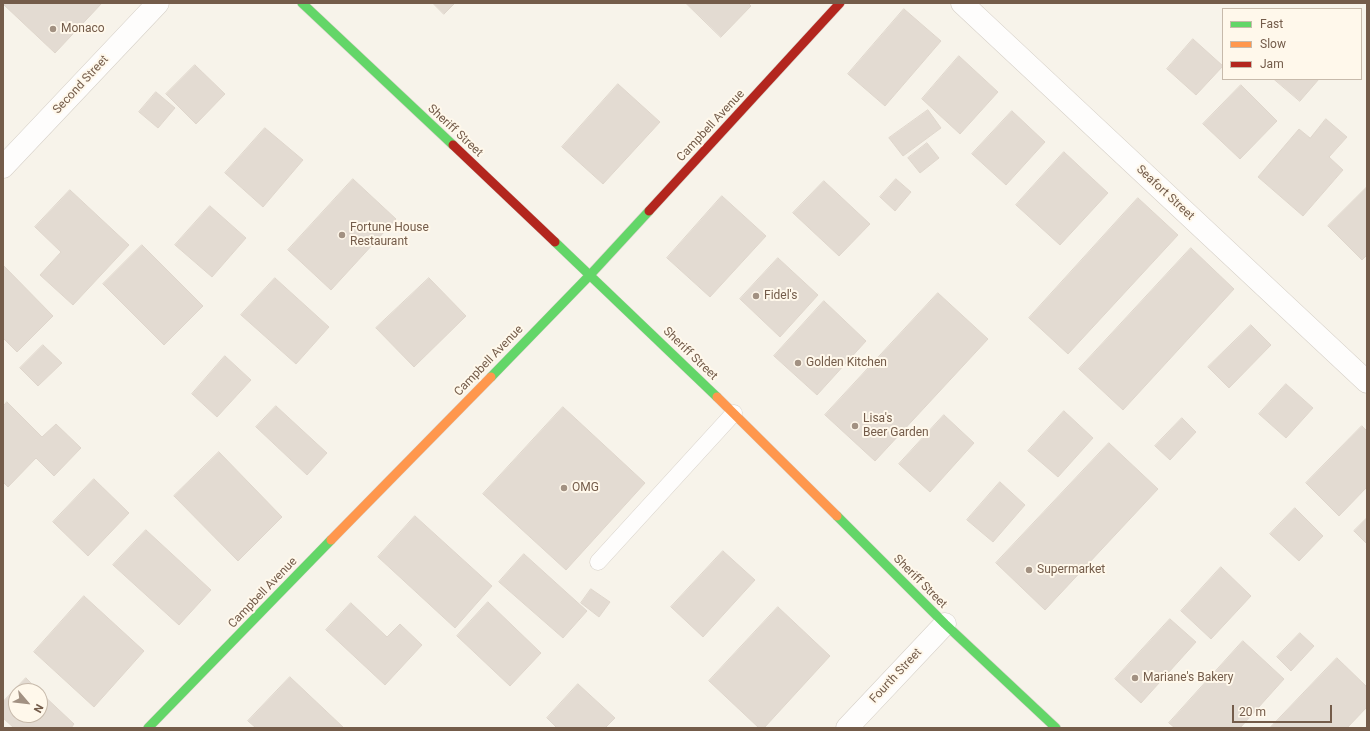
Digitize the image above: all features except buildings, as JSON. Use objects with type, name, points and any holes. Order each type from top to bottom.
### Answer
[{"type":"main road","name":"Sheriff Street","points":[[302,3],[734,413],[945,624],[1056,728]]},
{"type":"main road","name":"Campbell Avenue","points":[[148,728],[590,275],[840,3]]},
{"type":"street","name":"Second Street","points":[[3,167],[158,3]]},
{"type":"street","name":"Seafort Street","points":[[962,3],[1367,382]]},
{"type":"street","name":"Fourth Street","points":[[847,728],[945,624]]},
{"type":"lane","points":[[598,562],[734,413]]},
{"type":"traffic: fast","points":[[302,3],[453,145]]},
{"type":"traffic: fast","points":[[491,377],[590,275],[649,211]]},
{"type":"traffic: fast","points":[[555,242],[717,397]]},
{"type":"traffic: fast","points":[[837,516],[945,624],[1056,728]]},
{"type":"traffic: fast","points":[[148,728],[331,540]]},
{"type":"traffic: slow","points":[[331,540],[491,377]]},
{"type":"traffic: slow","points":[[717,397],[837,516]]},
{"type":"traffic: jam","points":[[649,211],[840,3]]},
{"type":"traffic: jam","points":[[453,145],[555,242]]},
{"type":"place","name":"Monaco","points":[[53,29]]},
{"type":"place","name":"Fortune House Restaurant","points":[[342,235]]},
{"type":"place","name":"Fidel's","points":[[756,296]]},
{"type":"place","name":"Golden Kitchen","points":[[798,363]]},
{"type":"place","name":"Lisa's Beer Garden","points":[[855,426]]},
{"type":"place","name":"OMG","points":[[564,488]]},
{"type":"place","name":"Supermarket","points":[[1029,570]]},
{"type":"place","name":"Mariane's Bakery","points":[[1135,678]]}]
